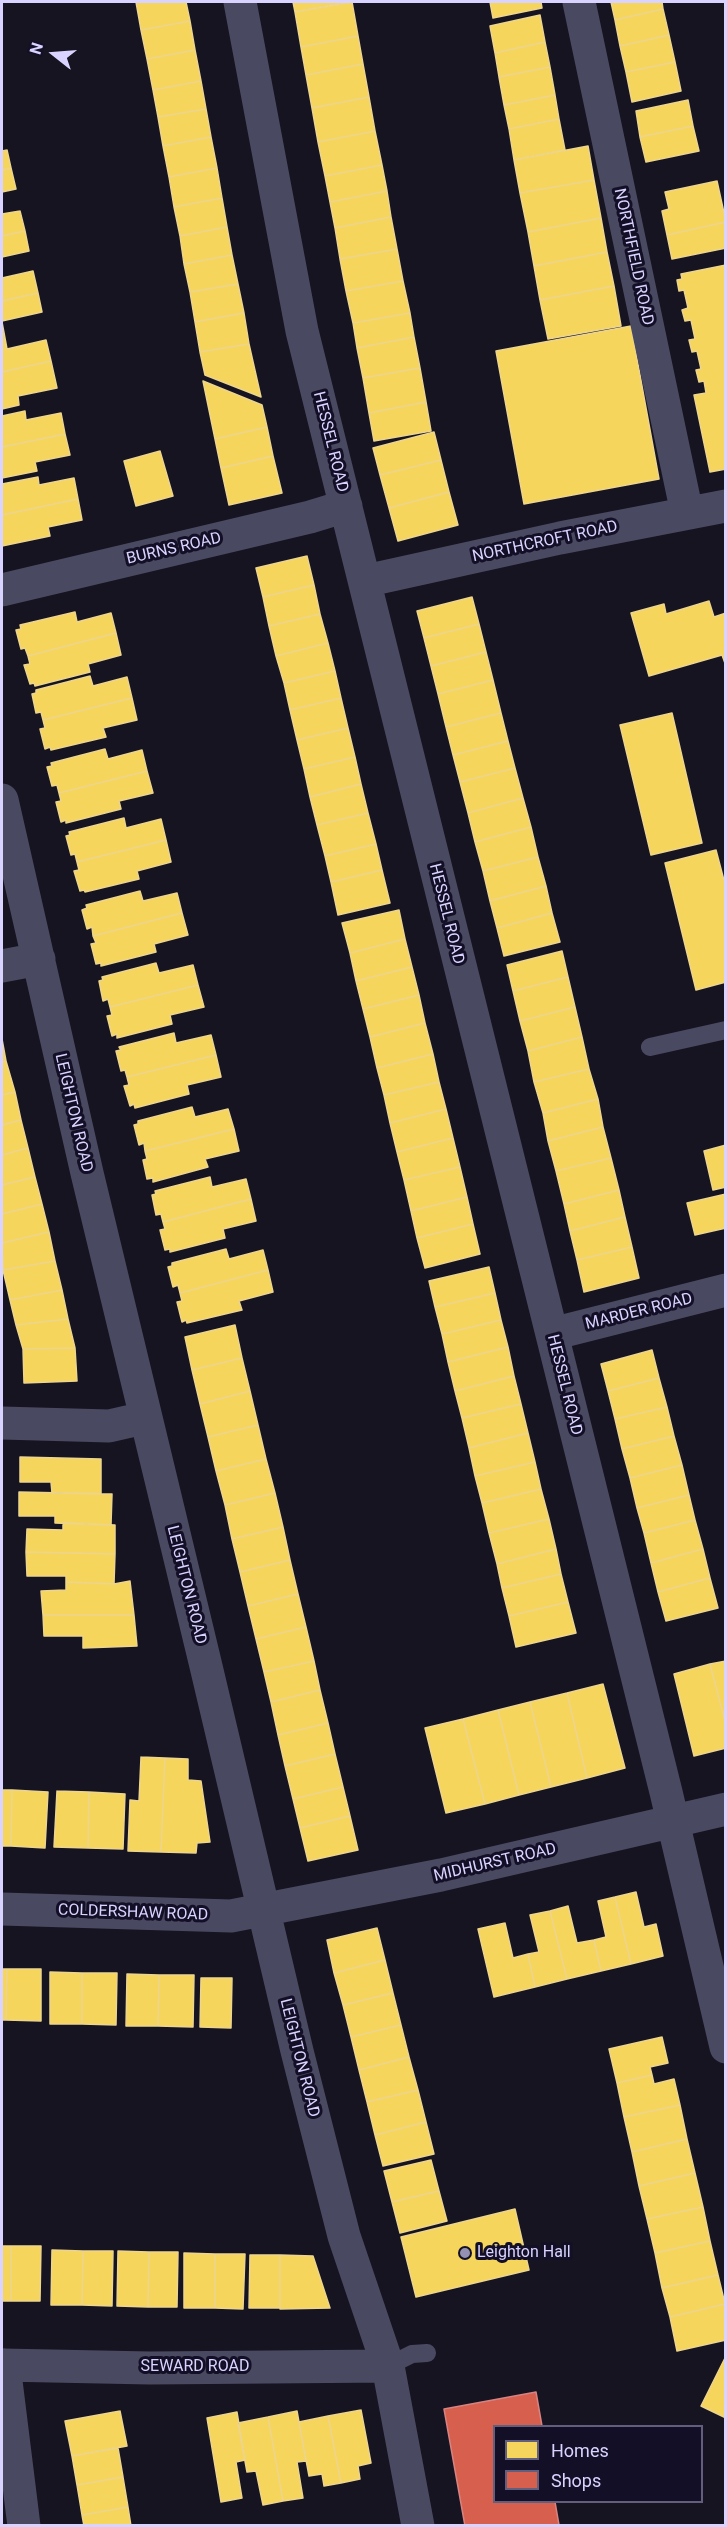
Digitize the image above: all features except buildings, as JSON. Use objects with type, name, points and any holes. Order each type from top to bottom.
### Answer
[{"type":"street","name":"HESSEL ROAD","points":[[240,2],[302,331],[541,1299],[552,1334],[673,1822],[726,2047]]},
{"type":"street","name":"NORTHFIELD ROAD","points":[[579,2],[687,513]]},
{"type":"street","name":"BURNS ROAD","points":[[2,590],[310,517],[346,506]]},
{"type":"street","name":"NORTHCROFT ROAD","points":[[365,581],[560,538],[726,506]]},
{"type":"street","name":"LEIGHTON ROAD","points":[[2,800],[144,1418],[206,1662],[297,2051],[344,2236],[388,2366],[418,2526]]},
{"type":"street","points":[[2,966],[39,959]]},
{"type":"street","name":"MARDER ROAD","points":[[552,1334],[726,1290]]},
{"type":"street","points":[[2,1424],[109,1425],[144,1418]]},
{"type":"street","name":"MIDHURST ROAD","points":[[264,1911],[429,1878],[726,1809]]},
{"type":"street","name":"COLDERSHAW ROAD","points":[[2,1909],[231,1916],[264,1911]]},
{"type":"street","points":[[3,2365],[24,2526]]},
{"type":"street","name":"SEWARD ROAD","points":[[3,2365],[150,2368],[388,2366]]},
{"type":"lane","points":[[650,1047],[726,1030]]},
{"type":"lane","points":[[388,2366],[412,2354],[427,2354]]},
{"type":"place","name":"Leighton Hall","points":[[465,2253]]}]
